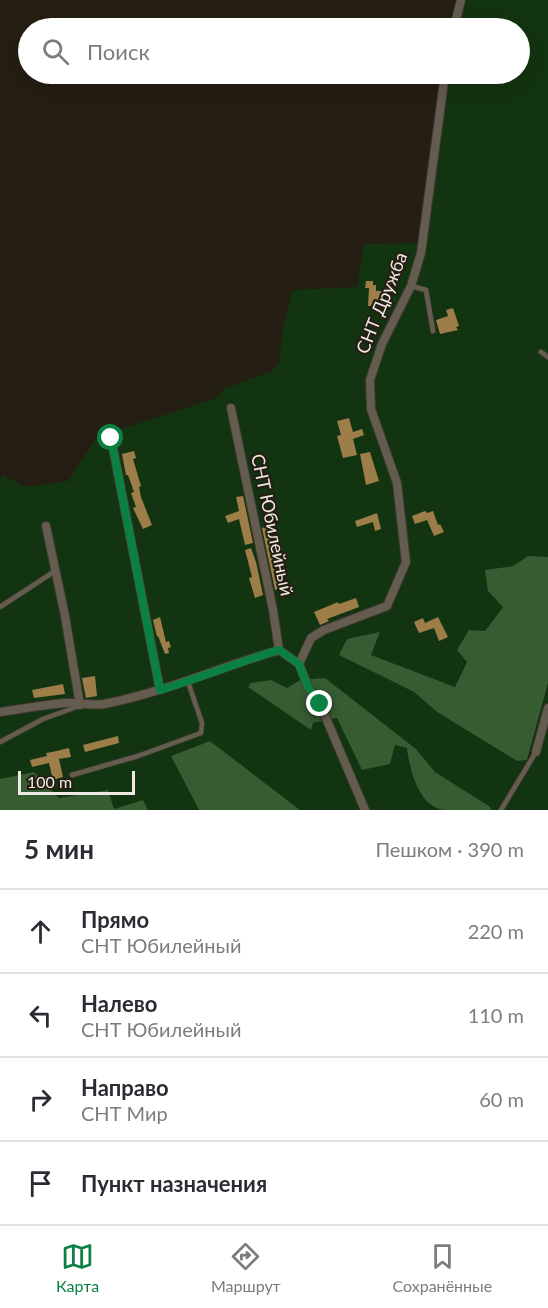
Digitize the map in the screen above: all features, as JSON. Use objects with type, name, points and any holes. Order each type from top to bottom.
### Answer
[{"type":"street","points":[[456,18],[461,0]]},
{"type":"street","name":"СНТ Дружба","points":[[299,664],[311,638],[324,630],[387,606],[406,562],[397,483],[371,409],[370,380],[382,344],[411,286],[421,254],[444,84]]},
{"type":"street","name":"СНТ Юбилейный","points":[[231,408],[273,609],[279,650]]},
{"type":"street","points":[[111,438],[160,690]]},
{"type":"street","points":[[46,526],[80,705]]},
{"type":"street","points":[[0,712],[67,703],[104,704],[188,682],[244,660],[279,650],[299,664],[308,687],[320,704],[365,810]]},
{"type":"street","points":[[536,752],[548,708]]},
{"type":"lane","points":[[411,286],[426,290],[433,331]]},
{"type":"lane","points":[[541,352],[548,357]]},
{"type":"lane","points":[[0,607],[55,571]]},
{"type":"lane","points":[[72,775],[138,756],[201,733],[202,723],[188,682]]},
{"type":"lane","points":[[0,742],[43,719],[80,705]]},
{"type":"lane","points":[[501,810],[536,752]]},
{"type":"green space","points":[[464,0],[548,0],[548,557],[528,556],[513,566],[485,570],[488,591],[503,607],[485,631],[457,650],[467,661],[455,687],[371,655],[380,633],[339,655],[414,692],[437,712],[517,761],[528,760],[548,683],[548,810],[492,810],[435,772],[416,749],[300,680],[287,688],[271,680],[311,730],[313,723],[337,718],[408,748],[409,767],[422,796],[441,810],[300,810],[210,741],[171,756],[199,810],[148,810],[143,800],[114,809],[108,790],[59,798],[34,772],[0,779],[0,479],[4,475],[25,487],[68,481],[97,437],[216,398],[224,389],[272,371],[279,364],[284,323],[293,290],[357,287],[364,244],[425,243],[447,84],[530,84],[530,18],[460,18]]},
{"type":"green space","points":[[528,556],[548,557],[548,683],[527,760],[517,761],[437,712],[414,692],[339,655],[347,639],[380,632],[371,655],[455,687],[467,662],[457,650],[469,630],[485,631],[503,607],[488,591],[485,570],[513,566]]},
{"type":"green space","points":[[325,678],[416,749],[435,772],[492,810],[444,810],[435,807],[422,795],[417,786],[407,748],[395,745],[390,764],[362,770],[337,718],[313,723],[311,730],[248,687],[251,683],[271,680],[287,688],[300,680]]},
{"type":"green space","points":[[210,741],[300,810],[199,810],[171,756]]},
{"type":"green space","points":[[34,772],[59,798],[108,790],[114,809],[143,800],[148,810],[0,810],[0,779]]},
{"type":"building","points":[[366,281],[373,281],[376,291],[382,291],[382,306],[368,306],[369,288],[365,288]]},
{"type":"building","points":[[453,308],[459,326],[456,327],[458,330],[440,334],[436,320],[448,316],[446,310]]},
{"type":"building","points":[[349,418],[353,432],[362,429],[364,435],[353,439],[357,455],[343,458],[337,436],[341,435],[337,421]]},
{"type":"building","points":[[134,451],[136,458],[133,459],[141,486],[139,487],[141,497],[152,525],[143,529],[133,508],[136,507],[131,493],[134,492],[128,475],[126,475],[122,454]]},
{"type":"building","points":[[370,452],[379,481],[366,485],[360,454]]},
{"type":"building","points":[[243,496],[253,543],[245,545],[239,519],[228,523],[225,516],[239,511],[236,497]]},
{"type":"building","points":[[425,511],[427,513],[433,511],[438,525],[440,524],[444,532],[434,536],[427,520],[415,524],[412,516]]},
{"type":"building","points":[[377,513],[381,529],[375,531],[373,522],[357,527],[355,521]]},
{"type":"building","points":[[268,526],[274,549],[272,550],[281,576],[277,577],[281,588],[275,590],[262,528]]},
{"type":"building","points":[[251,548],[263,595],[255,598],[245,550]]},
{"type":"building","points":[[356,598],[359,607],[327,619],[329,621],[320,625],[314,612],[338,602],[339,604]]},
{"type":"building","points":[[160,617],[166,642],[169,641],[171,647],[168,648],[169,653],[165,654],[157,637],[153,620]]},
{"type":"building","points":[[438,617],[448,637],[439,641],[434,628],[419,633],[414,622],[423,618],[425,623]]},
{"type":"building","points":[[95,676],[97,696],[86,698],[82,678]]},
{"type":"building","points":[[63,684],[65,694],[34,698],[32,690]]},
{"type":"building","points":[[118,736],[119,743],[85,752],[83,745]]},
{"type":"building","points":[[69,748],[71,757],[59,759],[63,777],[53,780],[49,763],[32,767],[30,760],[47,756],[46,753]]},
{"type":"route","points":[[111,438],[160,690],[279,650],[299,664],[308,687],[320,704]]}]
